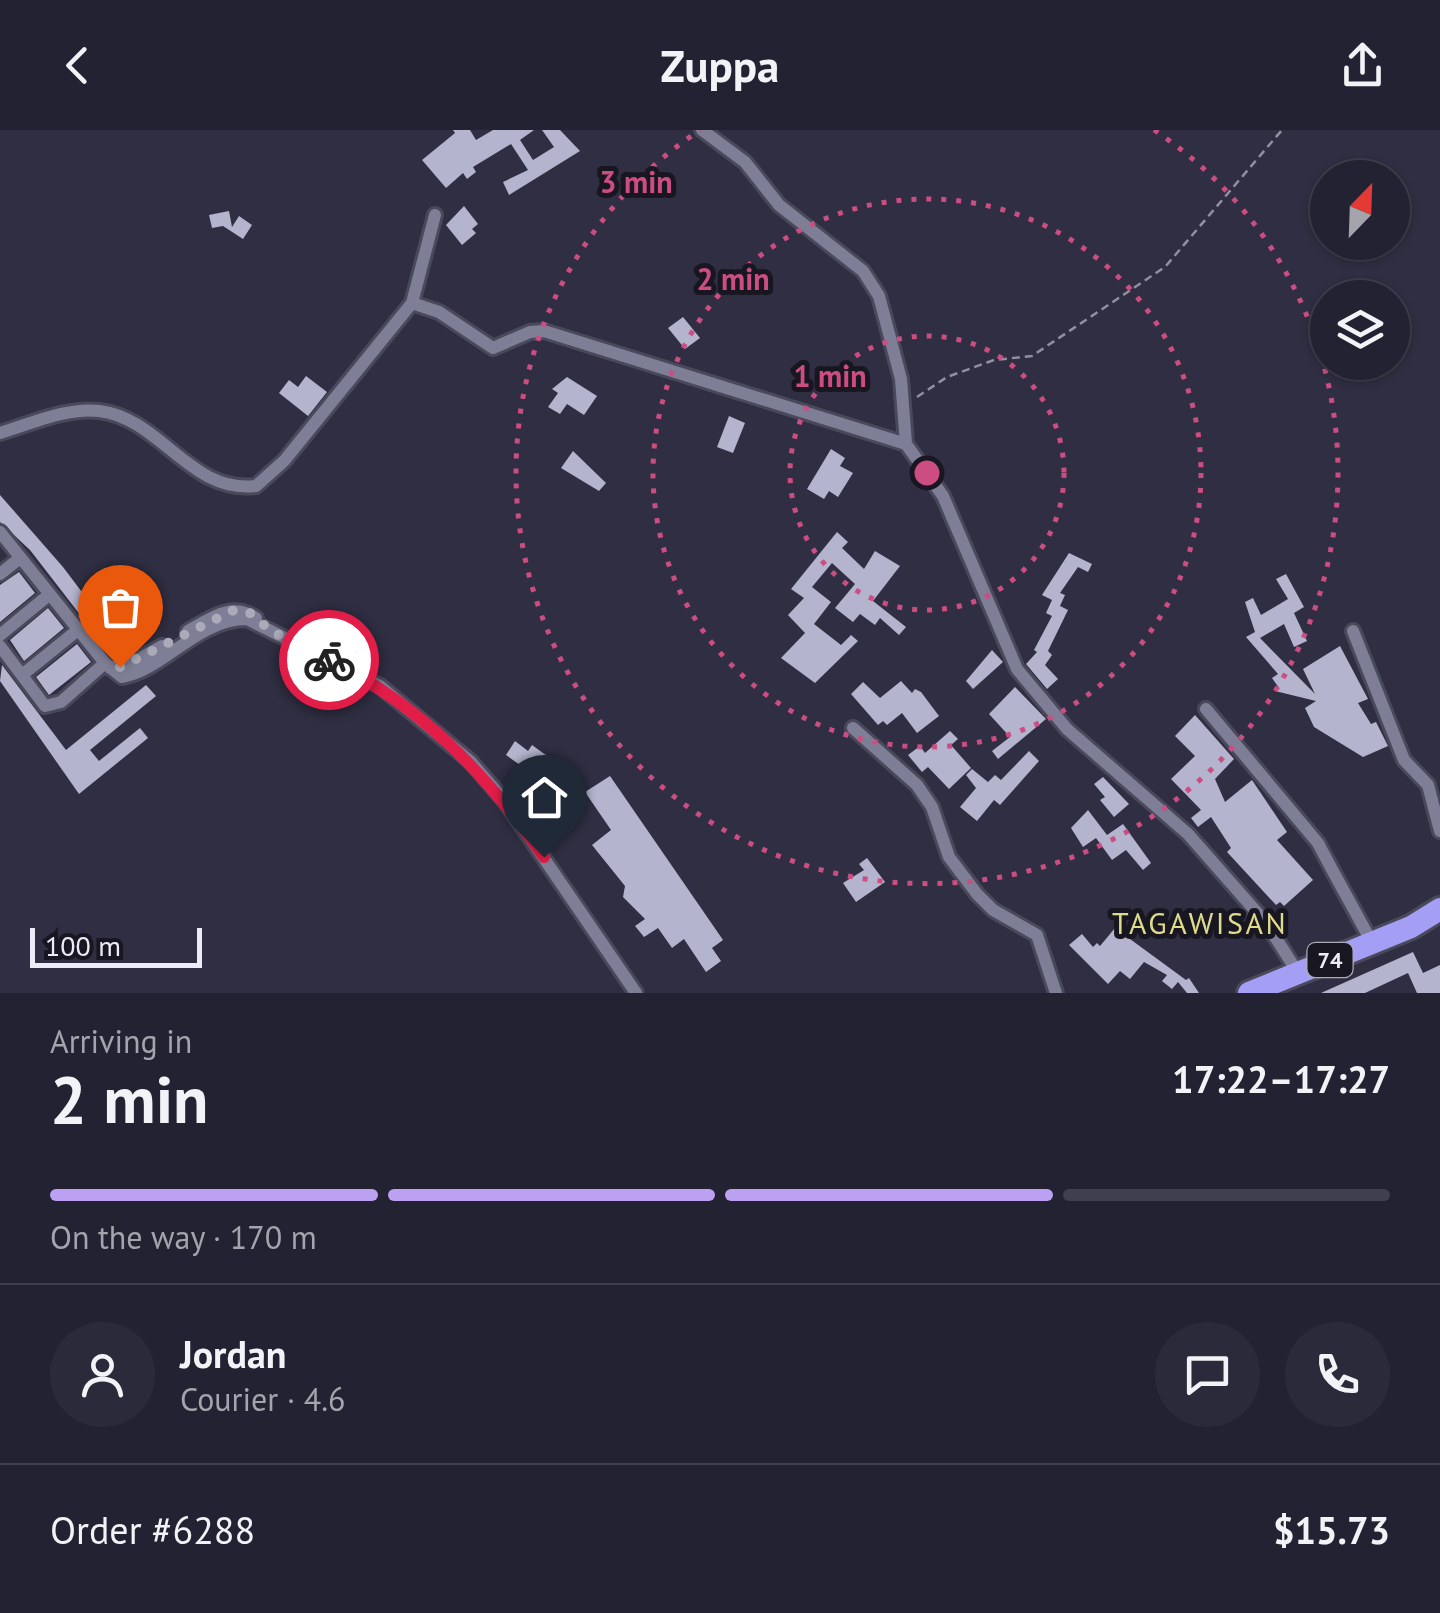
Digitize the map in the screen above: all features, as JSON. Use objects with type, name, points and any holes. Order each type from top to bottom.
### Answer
[{"type":"highway","name":"74","points":[[1249,993],[1411,927],[1440,909]]},
{"type":"highway","name":"74","points":[[1411,927],[1440,922]]},
{"type":"street","points":[[702,130],[745,162],[779,205],[864,272],[890,324],[906,444],[943,496],[1016,669],[1068,728],[1188,834],[1267,924],[1298,973]]},
{"type":"street","points":[[0,433],[68,413],[108,412],[152,432],[206,477],[221,484],[256,486],[284,461],[412,303],[435,215]]},
{"type":"street","points":[[412,303],[438,312],[493,348],[530,332],[544,331],[906,444]]},
{"type":"street","points":[[0,532],[108,666]]},
{"type":"street","points":[[0,574],[20,558]]},
{"type":"street","points":[[0,635],[50,594]]},
{"type":"street","points":[[0,646],[46,706],[56,706],[108,666],[130,664],[225,611],[250,613],[271,631],[380,686],[470,761],[504,800],[636,993]]},
{"type":"street","points":[[22,675],[80,629]]},
{"type":"street","points":[[1353,631],[1404,760],[1428,785],[1440,831]]},
{"type":"street","points":[[1206,709],[1318,843],[1328,869],[1341,884],[1372,943]]},
{"type":"street","points":[[853,728],[917,785],[932,806],[949,858],[977,894],[1008,920],[1037,935],[1056,993]]},
{"type":"path","points":[[903,406],[947,377],[994,360],[1032,356],[1166,267],[1282,130]]},
{"type":"building","points":[[453,130],[470,130],[476,140],[493,130],[534,130],[520,140],[533,160],[554,147],[542,130],[560,130],[580,151],[509,195],[503,182],[528,170],[511,144],[473,167],[476,172],[467,179],[463,173],[446,188],[422,160],[455,133]]},
{"type":"building","points":[[464,206],[478,224],[472,229],[476,233],[462,245],[446,225]]},
{"type":"building","points":[[229,211],[232,227],[239,216],[252,225],[243,239],[223,226],[212,228],[209,215]]},
{"type":"building","points":[[683,317],[700,338],[685,349],[668,328]]},
{"type":"building","points":[[306,376],[327,392],[308,416],[279,393],[289,380],[298,387]]},
{"type":"building","points":[[567,377],[597,396],[584,415],[567,404],[560,414],[548,407],[558,393],[552,389]]},
{"type":"building","points":[[729,416],[745,423],[733,453],[717,447]]},
{"type":"building","points":[[831,449],[845,458],[840,466],[853,473],[838,497],[829,491],[824,499],[807,489]]},
{"type":"building","points":[[573,451],[606,483],[599,491],[561,468]]},
{"type":"building","points":[[0,495],[63,567],[128,653],[112,656],[30,550],[0,522]]},
{"type":"building","points":[[837,532],[848,542],[842,548],[864,569],[875,551],[900,566],[873,601],[906,627],[899,635],[880,618],[875,625],[860,614],[853,622],[835,608],[855,584],[832,563],[812,587],[831,602],[814,624],[841,645],[851,635],[858,641],[815,683],[781,658],[805,633],[788,615],[804,598],[791,589]]},
{"type":"building","points":[[1069,553],[1092,564],[1088,572],[1078,567],[1060,593],[1065,595],[1060,606],[1068,610],[1048,651],[1052,655],[1045,665],[1058,679],[1047,689],[1026,664],[1037,652],[1034,650],[1052,616],[1046,613],[1052,600],[1042,595]]},
{"type":"building","points":[[19,572],[35,593],[0,622],[0,585]]},
{"type":"building","points":[[1286,574],[1304,607],[1294,613],[1307,641],[1294,647],[1284,624],[1260,638],[1315,694],[1303,669],[1340,646],[1368,699],[1358,703],[1371,724],[1376,722],[1388,746],[1363,757],[1314,727],[1305,708],[1316,701],[1275,691],[1279,688],[1272,678],[1278,674],[1246,637],[1255,632],[1245,602],[1253,598],[1261,615],[1288,599],[1276,579]]},
{"type":"building","points":[[48,608],[64,628],[24,661],[10,640]]},
{"type":"building","points":[[77,644],[91,662],[49,695],[36,677]]},
{"type":"building","points":[[992,650],[1003,662],[973,689],[966,681]]},
{"type":"building","points":[[2,665],[66,750],[146,685],[156,696],[90,750],[99,761],[140,728],[148,738],[79,794],[0,681]]},
{"type":"building","points":[[901,681],[912,693],[915,689],[921,692],[939,716],[917,733],[902,713],[887,725],[883,721],[878,725],[851,694],[863,682],[880,698]]},
{"type":"building","points":[[1015,687],[1046,719],[998,759],[992,751],[1010,737],[989,714]]},
{"type":"building","points":[[1195,715],[1234,759],[1215,779],[1225,802],[1252,780],[1287,832],[1277,840],[1313,880],[1284,906],[1280,902],[1276,905],[1227,852],[1231,848],[1211,817],[1198,827],[1191,818],[1201,810],[1171,779],[1195,756],[1175,736]]},
{"type":"building","points":[[950,731],[958,739],[951,745],[971,768],[949,789],[928,767],[922,772],[908,755],[920,746],[925,753]]},
{"type":"building","points":[[515,741],[528,751],[532,745],[568,771],[555,790],[506,755]]},
{"type":"building","points":[[1029,751],[1039,761],[1000,805],[994,800],[977,821],[960,807],[976,788],[966,775],[972,769],[988,782],[995,775],[1001,780]]},
{"type":"building","points":[[610,776],[723,940],[712,948],[721,961],[706,972],[684,939],[672,948],[658,928],[644,937],[635,926],[645,919],[623,897],[625,886],[592,845],[611,830],[585,792]]},
{"type":"building","points":[[1103,777],[1129,804],[1114,817],[1100,800],[1105,797],[1094,784]]},
{"type":"building","points":[[1088,810],[1107,835],[1123,824],[1151,863],[1143,870],[1126,850],[1112,860],[1096,838],[1083,847],[1071,828]]},
{"type":"building","points":[[867,858],[885,882],[856,902],[843,883],[864,870],[859,864]]},
{"type":"building","points":[[1115,928],[1186,980],[1189,978],[1199,993],[1187,993],[1178,982],[1172,989],[1162,981],[1167,975],[1144,962],[1130,979],[1120,971],[1108,984],[1069,945],[1082,934],[1093,947],[1097,943],[1100,946]]},
{"type":"building","points":[[1413,952],[1423,973],[1440,965],[1440,993],[1417,993],[1408,973],[1365,993],[1321,993]]},
{"type":"way so far","points":[[120,667],[216,615],[234,610],[250,613],[271,631],[329,660]]},
{"type":"district","name":"TAGAWISAN","points":[[1200,922]]},
{"type":"route","points":[[329,660],[380,686],[470,761],[504,800],[544,857]]}]
